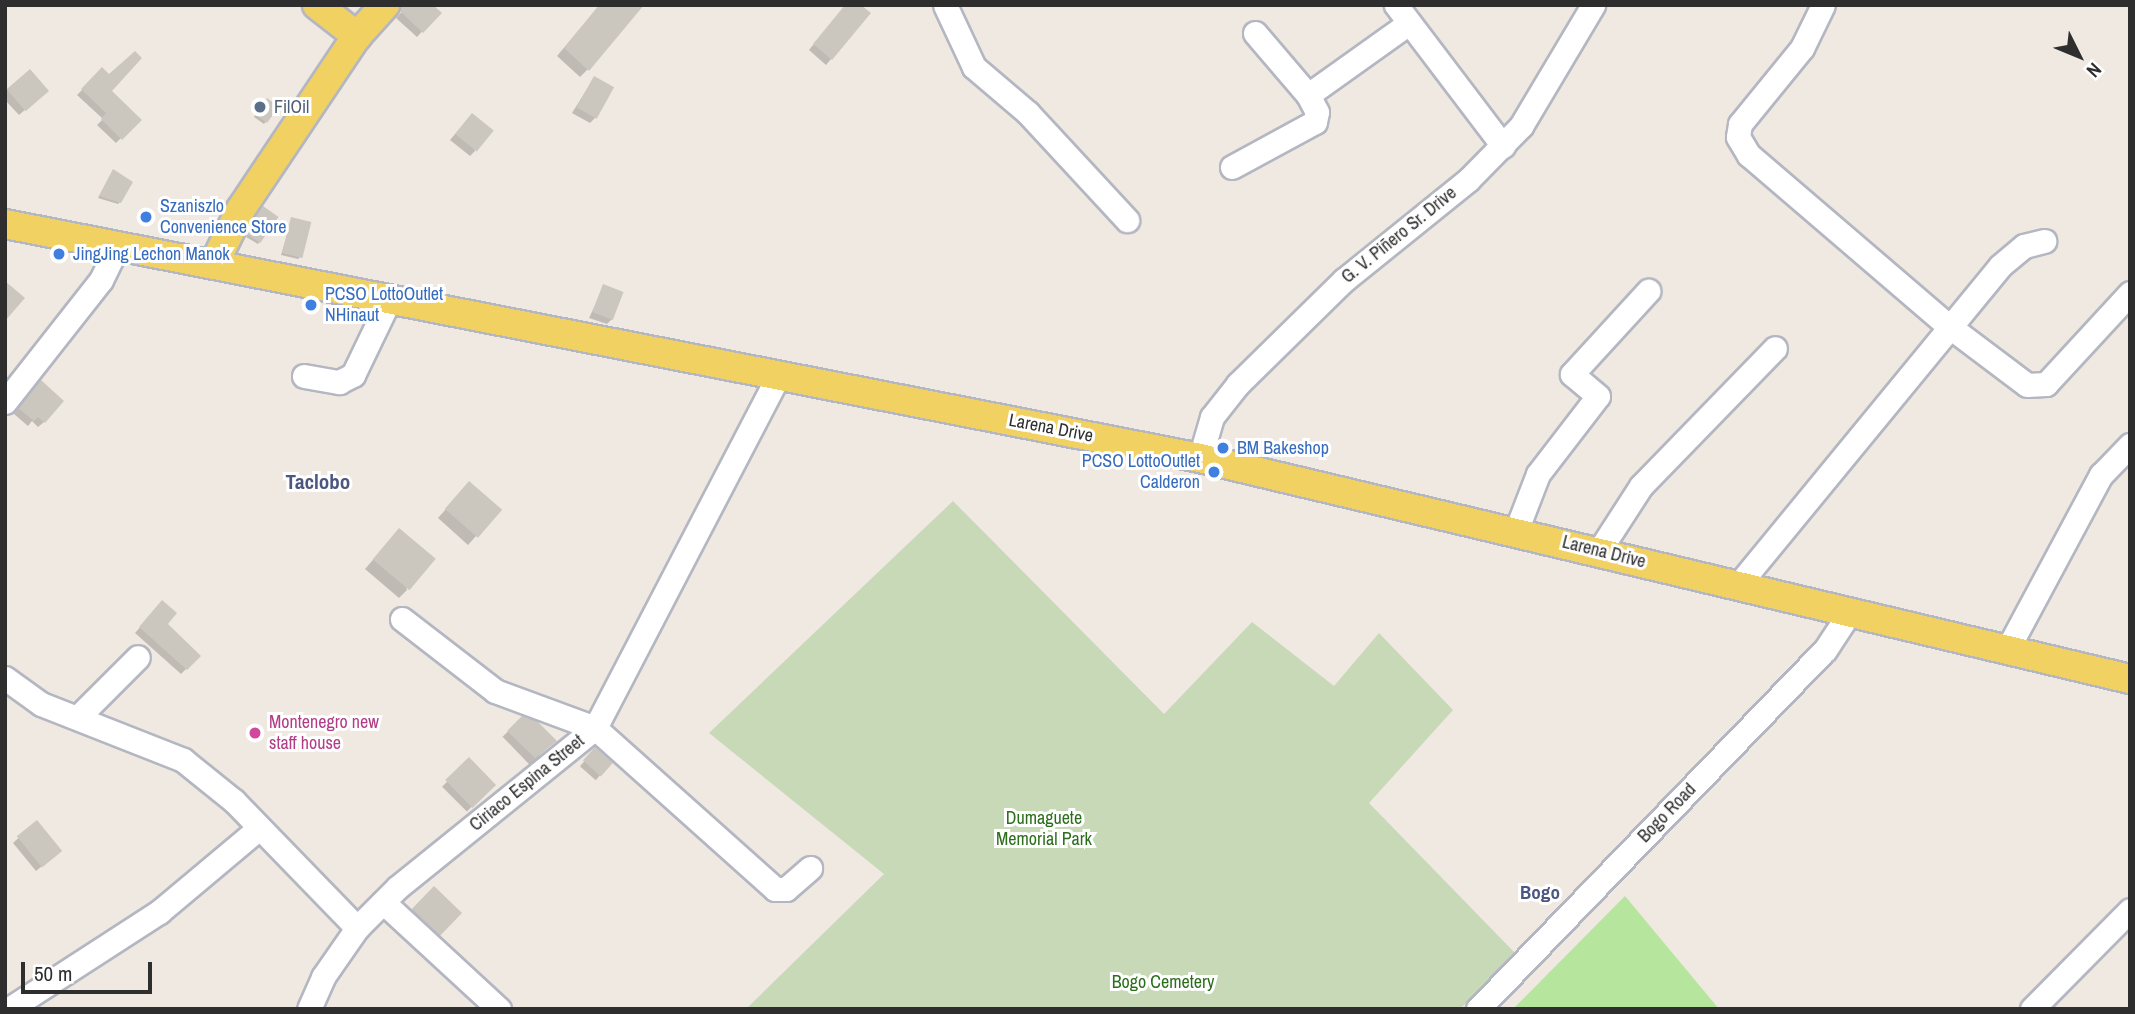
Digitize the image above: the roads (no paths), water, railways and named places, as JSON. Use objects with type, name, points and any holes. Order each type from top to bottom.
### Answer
[{"type":"main road","points":[[317,5],[357,36]]},
{"type":"main road","points":[[214,264],[241,209],[357,36],[385,5]]},
{"type":"main road","name":"Larena Drive","points":[[5,224],[1200,458],[1739,584],[2130,680]]},
{"type":"street","points":[[945,5],[974,67],[1028,113],[1127,219]]},
{"type":"street","name":"G. V. Piñero Sr. Drive","points":[[1200,458],[1212,417],[1238,384],[1344,280],[1503,146],[1534,106],[1593,5]]},
{"type":"street","points":[[1823,5],[1802,48],[1740,124],[1742,148],[1950,327],[2018,380],[2039,387],[2055,375],[2130,293]]},
{"type":"street","points":[[1308,95],[1403,14],[1503,146]]},
{"type":"street","points":[[1231,167],[1315,122],[1317,112],[1308,95],[1255,33]]},
{"type":"street","points":[[1739,584],[2012,253],[2045,241]]},
{"type":"street","points":[[5,402],[101,280],[118,245]]},
{"type":"street","points":[[1516,531],[1538,474],[1598,396],[1572,374],[1648,291]]},
{"type":"street","points":[[304,376],[340,382],[353,375],[390,298]]},
{"type":"street","points":[[1600,551],[1641,486],[1775,348]]},
{"type":"street","name":"Ciriaco Espina Street","points":[[309,1009],[323,976],[357,928],[383,902],[594,728],[779,374]]},
{"type":"street","points":[[2007,650],[2101,475],[2130,444]]},
{"type":"street","name":"Bogo Road","points":[[1478,1009],[1825,650],[1850,612]]},
{"type":"street","points":[[402,619],[495,691],[594,728],[775,889],[791,887],[810,868]]},
{"type":"street","points":[[79,716],[138,657]]},
{"type":"street","points":[[5,678],[41,704],[79,716],[183,760],[234,801],[258,830],[357,928]]},
{"type":"street","points":[[9,1009],[159,912],[258,830]]},
{"type":"street","points":[[383,902],[499,1009]]},
{"type":"street","points":[[2032,1009],[2130,909]]},
{"type":"place","name":"FilOil","points":[[260,107]]},
{"type":"place","name":"Szaniszlo Convenience Store","points":[[146,217]]},
{"type":"place","name":"JingJing Lechon Manok","points":[[59,254]]},
{"type":"place","name":"PCSO LottoOutlet NHinaut","points":[[311,305]]},
{"type":"place","name":"BM Bakeshop","points":[[1223,448]]},
{"type":"place","name":"PCSO LottoOutlet Calderon","points":[[1214,472]]},
{"type":"place","name":"Montenegro new staff house","points":[[255,733]]},
{"type":"district","name":"Taclobo","points":[[318,482]]},
{"type":"district","name":"Bogo","points":[[1540,893]]},
{"type":"park label","name":"Dumaguete Memorial Park","points":[[1044,829]]},
{"type":"park label","name":"Bogo Cemetery","points":[[1163,982]]}]
